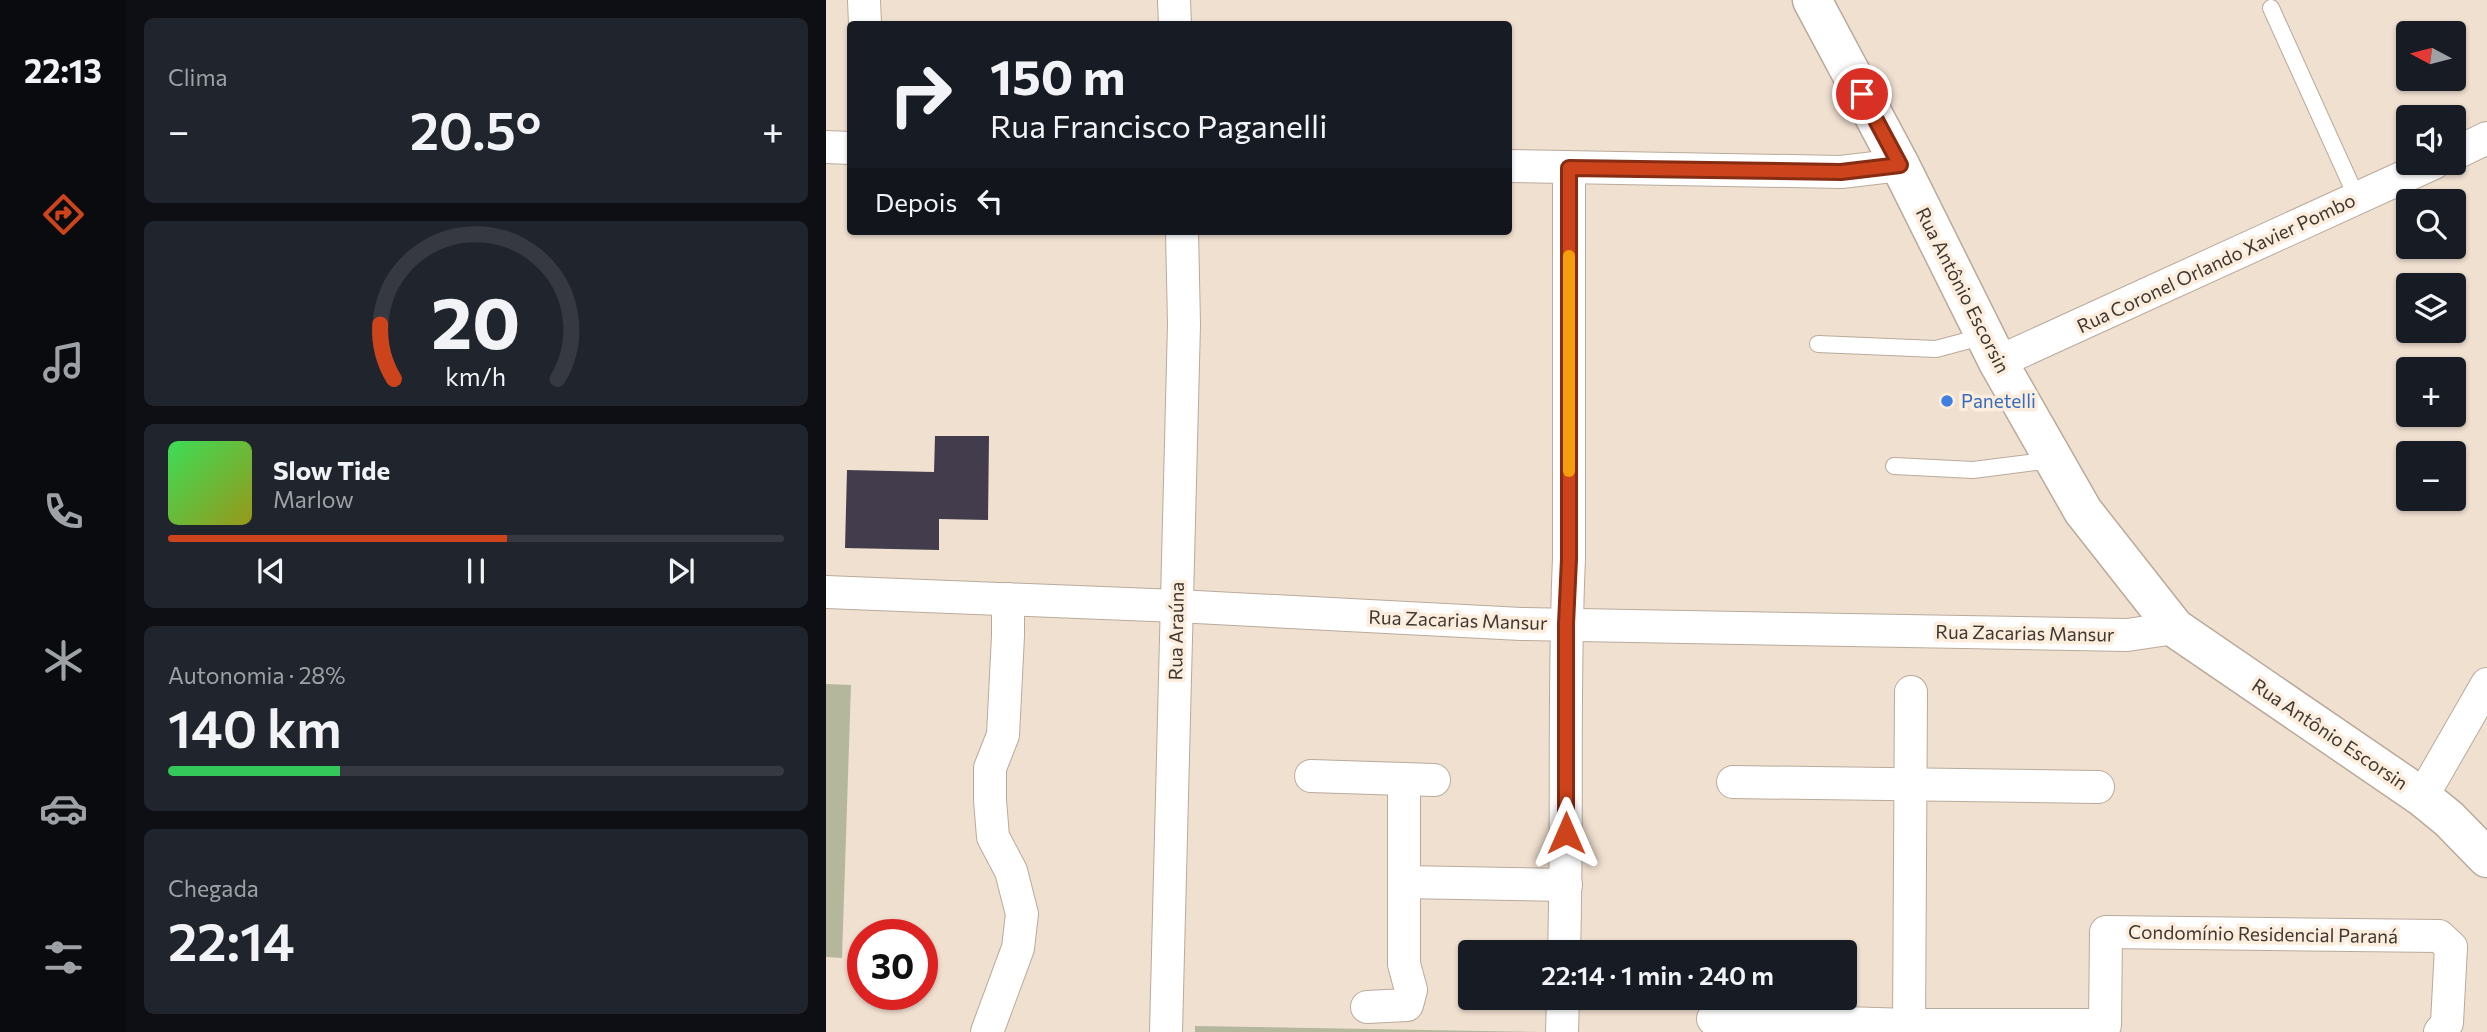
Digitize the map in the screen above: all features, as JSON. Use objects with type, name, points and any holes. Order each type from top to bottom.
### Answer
[{"type":"main road","name":"Rua Antônio Escorsin","points":[[1812,0],[1900,165],[1991,349],[2083,511],[2175,628],[2422,797],[2449,819],[2487,858]]},
{"type":"street","points":[[864,0],[865,21]]},
{"type":"street","points":[[1174,0],[1175,21]]},
{"type":"street","points":[[2466,148],[2487,138]]},
{"type":"street","points":[[826,147],[847,148]]},
{"type":"street","points":[[1512,166],[1841,172],[1900,165]]},
{"type":"street","points":[[1564,940],[1566,624],[1569,559],[1569,168]]},
{"type":"street","name":"Rua Coronel Orlando Xavier Pombo","points":[[1991,349],[2408,175]]},
{"type":"street","name":"Rua Araúna","points":[[1166,1032],[1184,324],[1182,235]]},
{"type":"street","name":"Rua Zacarias Mansur","points":[[826,592],[1177,606],[1521,624],[2127,635],[2175,628]]},
{"type":"street","points":[[987,1032],[1018,948],[1023,914],[1011,871],[993,837],[990,800],[990,768],[1003,735],[1008,599]]},
{"type":"street","points":[[2422,797],[2487,684]]},
{"type":"street","points":[[1909,1029],[1911,692]]},
{"type":"street","points":[[1311,776],[1419,779],[1404,882],[1404,964],[1411,989],[1407,1005],[1367,1007]]},
{"type":"street","points":[[1733,782],[2098,787]]},
{"type":"street","points":[[1404,882],[1566,885]]},
{"type":"street","name":"Condomínio Residencial Paraná","points":[[1713,1019],[1909,1029],[2105,1025],[2106,932],[2439,936],[2451,947],[2447,1023],[2440,1032]]},
{"type":"street","points":[[1562,1032],[1563,1010]]},
{"type":"lane","points":[[2271,8],[2357,198]]},
{"type":"lane","points":[[1818,344],[1991,349]]},
{"type":"lane","points":[[1894,466],[1973,470],[2054,460]]},
{"type":"green space","points":[[826,684],[851,685],[842,958],[826,957]]},
{"type":"green space","points":[[1195,1026],[1541,1032],[1195,1032]]},
{"type":"building","points":[[935,436],[989,436],[988,520],[939,519],[939,550],[845,548],[847,470],[934,472]]},
{"type":"slow traffic","points":[[1569,256],[1569,471]]},
{"type":"place","name":"Panetelli","points":[[1947,401]]},
{"type":"route","points":[[1566,833],[1569,168],[1841,172],[1900,165],[1862,94]]}]
